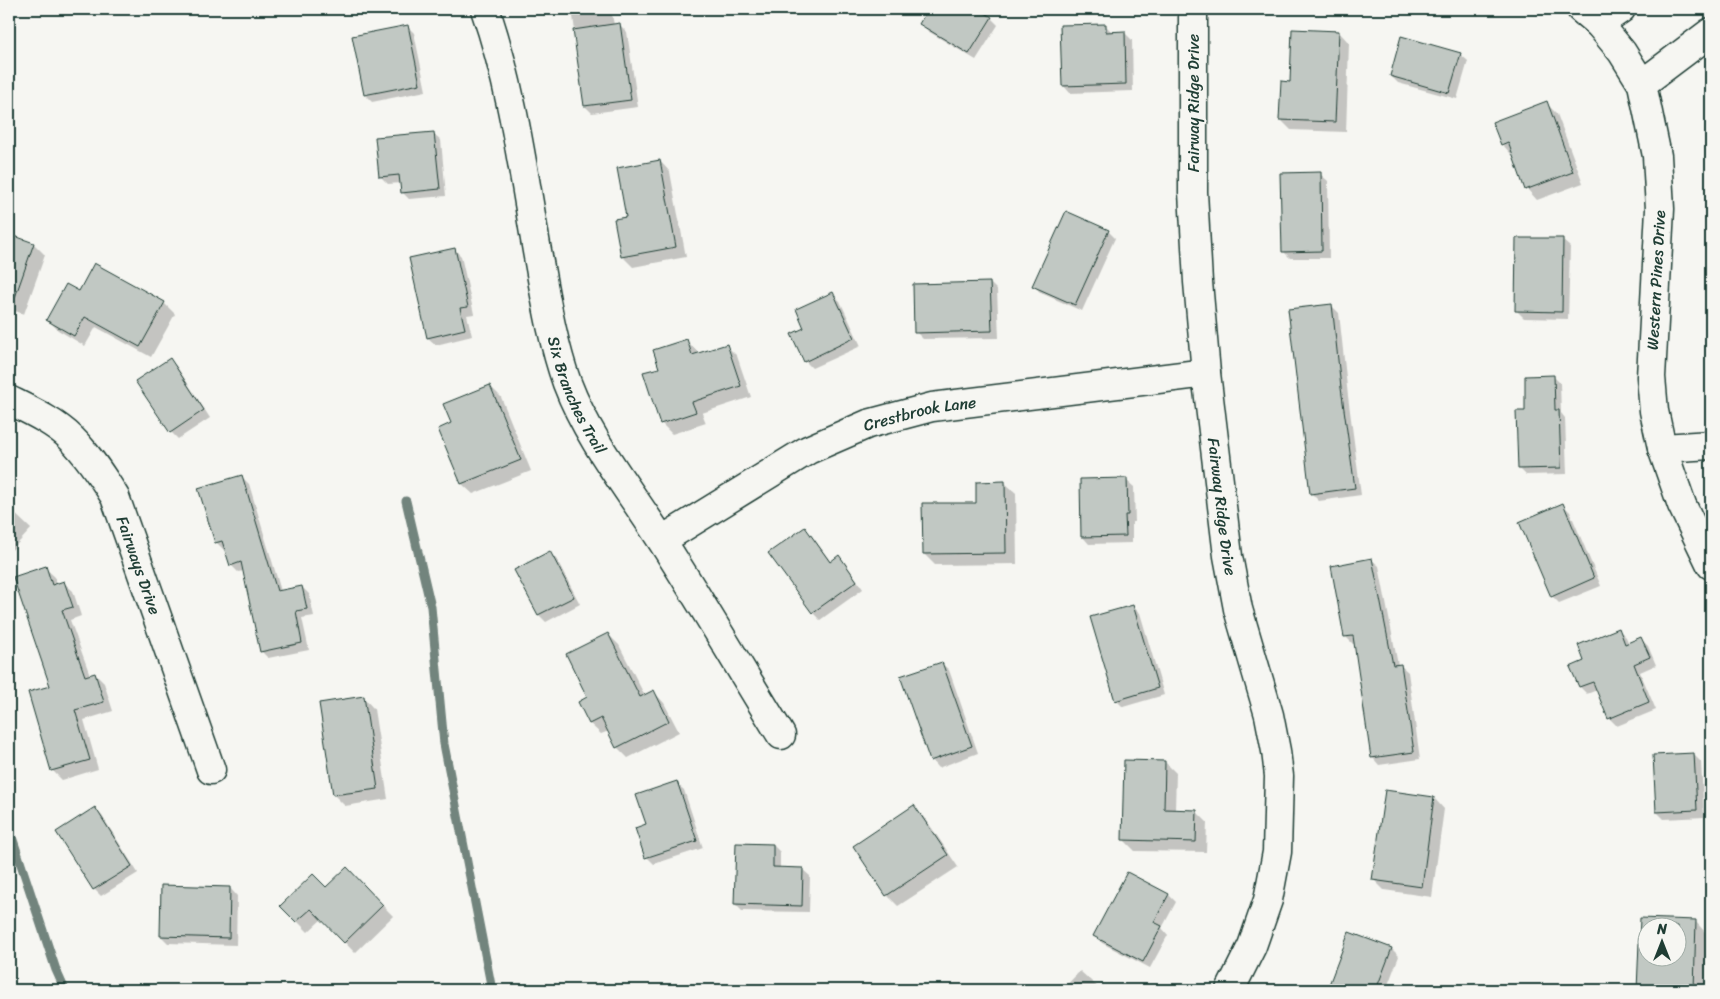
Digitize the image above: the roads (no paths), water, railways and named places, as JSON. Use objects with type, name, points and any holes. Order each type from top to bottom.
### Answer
[{"type":"street","name":"Six Branches Trail","points":[[485,9],[514,120],[554,339],[567,383],[586,423],[611,466],[662,540],[781,735]]},
{"type":"street","name":"Fairway Ridge Drive","points":[[1193,9],[1193,192],[1206,374],[1228,556],[1238,609],[1269,715],[1279,776],[1277,852],[1268,900],[1252,946],[1230,990]]},
{"type":"street","points":[[1590,16],[1621,9]]},
{"type":"street","name":"Western Pines Drive","points":[[1590,16],[1622,52],[1642,84],[1657,156],[1660,208],[1651,378],[1654,411],[1662,448],[1682,505],[1711,565]]},
{"type":"street","points":[[1642,84],[1711,32]]},
{"type":"street","name":"Crestbrook Lane","points":[[662,540],[808,450],[868,424],[932,407],[1206,374]]},
{"type":"street","name":"Fairways Drive","points":[[9,400],[35,413],[70,437],[97,467],[115,497],[211,770]]},
{"type":"street","points":[[1662,448],[1711,445]]},
{"type":"waterway","points":[[406,501],[431,607],[444,744],[492,990]]},
{"type":"waterway","points":[[9,828],[56,970],[65,990]]}]
